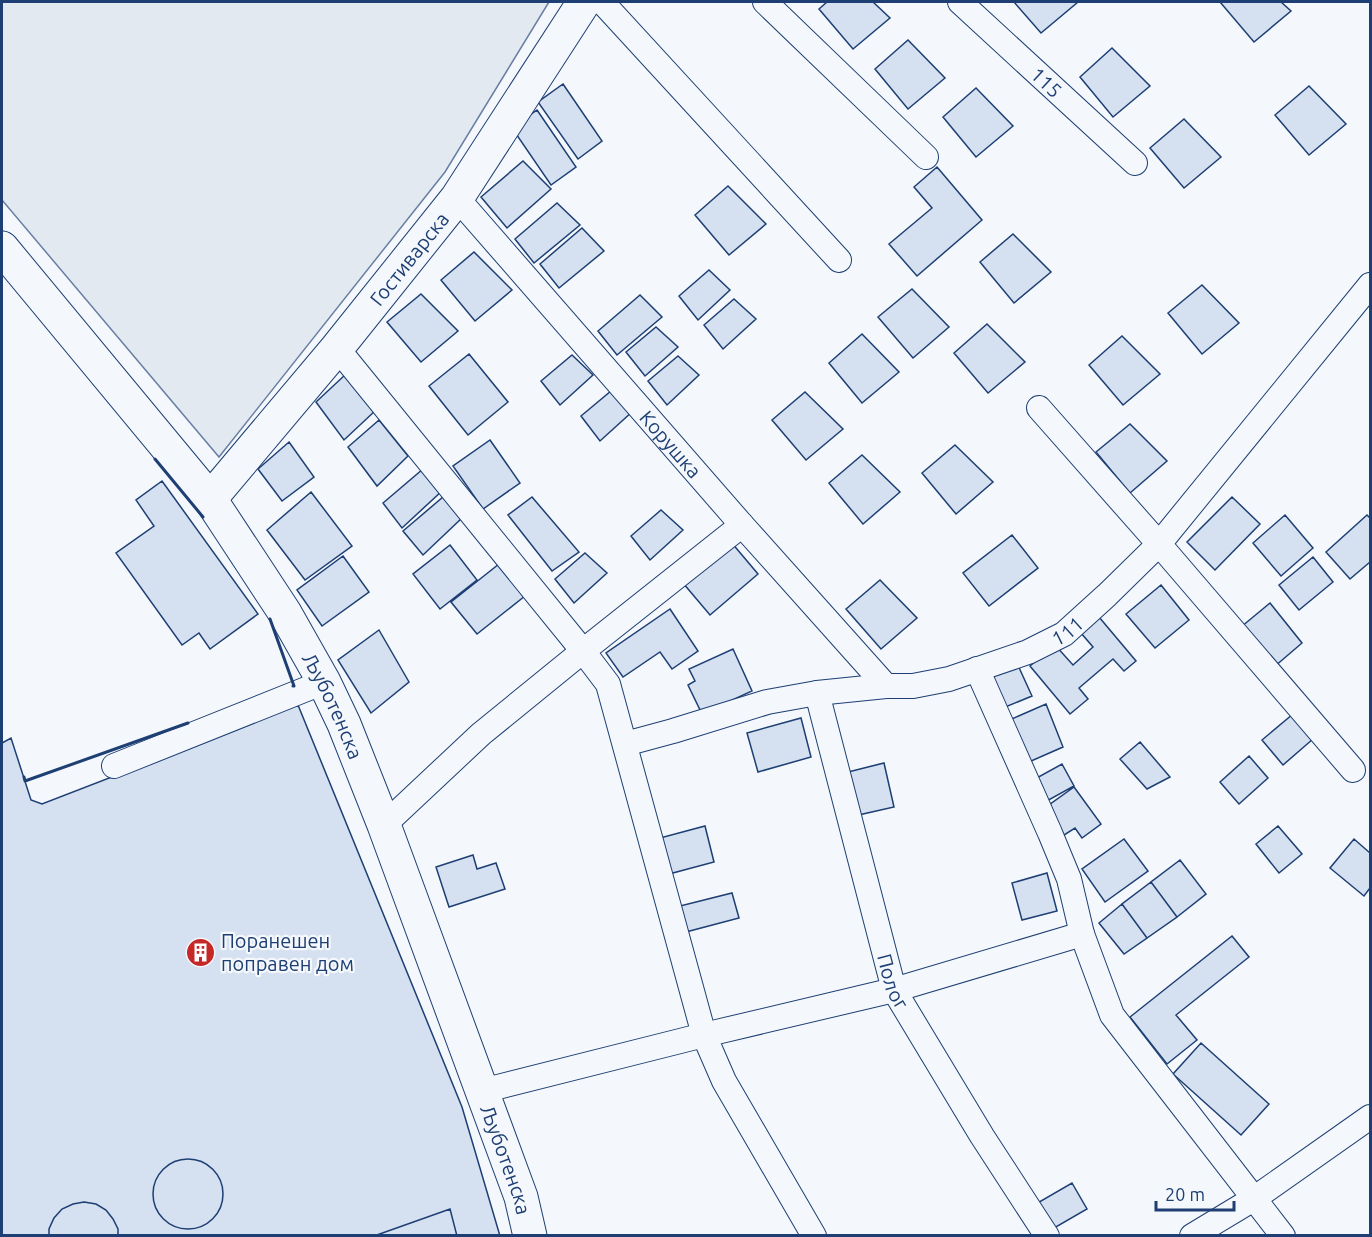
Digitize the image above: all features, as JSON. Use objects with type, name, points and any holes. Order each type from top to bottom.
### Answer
[{"type":"main road","name":"Гостиварска","points":[[210,499],[337,348],[457,198],[584,2]]},
{"type":"main road","name":"Љуботенска","points":[[2,248],[210,499],[285,613],[324,682],[344,724],[384,825],[521,1197],[530,1236]]},
{"type":"street","points":[[602,2],[839,260]]},
{"type":"street","points":[[765,2],[926,157]]},
{"type":"street","name":"115","points":[[960,2],[1135,163]]},
{"type":"street","name":"Корушка","points":[[457,198],[742,525],[886,686]]},
{"type":"street","name":"111","points":[[625,744],[767,702],[817,693],[886,686],[913,686],[949,679],[1028,652],[1064,634],[1159,544],[1371,285]]},
{"type":"street","points":[[337,348],[608,684],[704,1035],[724,1081],[814,1236]]},
{"type":"street","points":[[1039,408],[1353,770]]},
{"type":"street","points":[[384,825],[482,734],[742,525]]},
{"type":"street","points":[[977,669],[1069,879],[1082,934],[1112,1015],[1283,1236]]},
{"type":"street","points":[[114,766],[324,682]]},
{"type":"street","name":"Полог","points":[[817,693],[894,990],[982,1136],[1047,1236]]},
{"type":"street","points":[[482,1091],[894,990],[1082,934]]},
{"type":"street","points":[[1192,1236],[1255,1198],[1371,1118]]},
{"type":"shaded area","points":[[2,2],[549,2],[445,172],[219,457],[2,200]]},
{"type":"building","points":[[827,2],[873,2],[890,18],[853,49],[819,9]]},
{"type":"building","points":[[1014,2],[1078,2],[1041,33]]},
{"type":"building","points":[[1220,2],[1281,2],[1291,11],[1254,42]]},
{"type":"building","points":[[908,40],[945,78],[908,109],[875,69]]},
{"type":"building","points":[[1112,48],[1150,86],[1113,117],[1080,77]]},
{"type":"building","points":[[563,84],[602,141],[578,159],[538,102]]},
{"type":"building","points":[[1309,86],[1346,124],[1309,155],[1275,115]]},
{"type":"building","points":[[976,88],[1013,126],[976,157],[943,117]]},
{"type":"building","points":[[537,110],[576,167],[551,185],[512,128]]},
{"type":"building","points":[[1184,119],[1221,157],[1184,188],[1150,148]]},
{"type":"building","points":[[523,161],[551,189],[507,228],[481,197]]},
{"type":"building","points":[[937,167],[982,220],[917,276],[889,244],[932,208],[914,187]]},
{"type":"building","points":[[728,186],[766,224],[729,255],[695,215]]},
{"type":"building","points":[[557,203],[580,225],[534,263],[515,239]]},
{"type":"building","points":[[582,228],[604,251],[559,288],[540,264]]},
{"type":"building","points":[[1013,234],[1051,272],[1014,303],[980,262]]},
{"type":"building","points":[[474,252],[512,290],[475,321],[441,280]]},
{"type":"building","points":[[709,270],[730,290],[698,320],[679,296]]},
{"type":"building","points":[[1202,285],[1239,323],[1202,354],[1168,313]]},
{"type":"building","points":[[912,289],[949,327],[913,358],[878,317]]},
{"type":"building","points":[[421,294],[458,331],[421,362],[387,322]]},
{"type":"building","points":[[640,295],[662,317],[617,355],[598,331]]},
{"type":"building","points":[[734,299],[756,319],[723,349],[704,325]]},
{"type":"building","points":[[987,324],[1025,362],[988,393],[954,353]]},
{"type":"building","points":[[656,327],[678,347],[645,376],[626,352]]},
{"type":"building","points":[[862,334],[899,372],[862,403],[829,363]]},
{"type":"building","points":[[1122,336],[1160,374],[1123,405],[1089,365]]},
{"type":"building","points":[[469,354],[508,402],[468,435],[429,386]]},
{"type":"building","points":[[572,355],[593,375],[560,405],[541,381]]},
{"type":"building","points":[[678,356],[699,375],[667,405],[648,381]]},
{"type":"building","points":[[346,374],[376,410],[344,440],[316,402]]},
{"type":"building","points":[[611,391],[633,411],[600,441],[581,416]]},
{"type":"building","points":[[805,392],[843,429],[806,460],[772,420]]},
{"type":"building","points":[[379,420],[408,456],[377,486],[348,447]]},
{"type":"building","points":[[1130,424],[1167,461],[1130,493],[1096,452]]},
{"type":"building","points":[[490,440],[520,483],[483,509],[453,466]]},
{"type":"building","points":[[289,442],[314,477],[282,501],[258,469]]},
{"type":"building","points":[[955,445],[993,482],[956,514],[922,473]]},
{"type":"building","points":[[862,455],[900,492],[863,524],[829,483]]},
{"type":"building","points":[[423,469],[443,490],[402,528],[383,503]]},
{"type":"building","points":[[162,481],[258,614],[210,649],[199,633],[182,645],[116,553],[154,526],[136,500]]},
{"type":"building","points":[[311,492],[352,546],[305,580],[267,530]]},
{"type":"building","points":[[443,497],[463,517],[423,555],[403,531]]},
{"type":"building","points":[[532,497],[579,552],[552,571],[508,515]]},
{"type":"building","points":[[1232,497],[1260,524],[1215,570],[1187,542]]},
{"type":"building","points":[[661,510],[683,530],[650,560],[631,536]]},
{"type":"building","points":[[1285,515],[1313,548],[1281,576],[1253,543]]},
{"type":"building","points":[[1367,515],[1370,518],[1370,562],[1350,579],[1326,552]]},
{"type":"building","points":[[1012,535],[1038,568],[989,606],[963,573]]},
{"type":"building","points":[[731,542],[758,574],[710,615],[683,583]]},
{"type":"building","points":[[450,545],[477,580],[440,609],[413,574]]},
{"type":"building","points":[[585,553],[607,573],[574,603],[555,579]]},
{"type":"building","points":[[343,556],[369,592],[322,626],[297,590]]},
{"type":"building","points":[[1313,557],[1333,582],[1299,610],[1279,585]]},
{"type":"building","points":[[499,564],[525,596],[477,634],[451,602]]},
{"type":"building","points":[[880,580],[917,618],[881,649],[846,609]]},
{"type":"building","points":[[1161,585],[1189,620],[1155,648],[1126,614]]},
{"type":"building","points":[[1270,603],[1302,643],[1274,667],[1241,627]]},
{"type":"building","points":[[670,609],[698,651],[672,669],[660,652],[623,677],[606,653]]},
{"type":"building","points":[[1099,617],[1136,661],[1124,671],[1113,659],[1079,688],[1088,699],[1070,714],[1030,666],[1055,645],[1073,665],[1093,647],[1081,633]]},
{"type":"building","points":[[379,630],[409,682],[371,713],[338,660]]},
{"type":"building","points":[[733,649],[752,691],[702,714],[688,685],[695,681],[689,669]]},
{"type":"building","points":[[1016,661],[1032,696],[998,710],[983,675]]},
{"type":"building","points":[[1046,704],[1063,747],[1022,765],[1005,722]]},
{"type":"building","name":"Поранешен поправен дом","points":[[298,705],[462,1107],[500,1236],[2,1236],[2,743],[11,738],[31,800],[42,804]]},
{"type":"building","points":[[1293,714],[1313,739],[1283,765],[1262,740]]},
{"type":"building","points":[[801,718],[811,757],[758,772],[747,733]]},
{"type":"building","points":[[1140,742],[1170,777],[1147,789],[1120,759]]},
{"type":"building","points":[[1249,756],[1268,778],[1239,804],[1220,782]]},
{"type":"building","points":[[884,763],[894,807],[854,816],[844,773]]},
{"type":"building","points":[[1062,764],[1074,786],[1045,802],[1033,780]]},
{"type":"building","points":[[1074,787],[1101,824],[1082,838],[1075,828],[1061,837],[1042,810]]},
{"type":"building","points":[[705,826],[714,862],[669,874],[660,838]]},
{"type":"building","points":[[1278,826],[1302,854],[1279,873],[1256,844]]},
{"type":"building","points":[[1124,839],[1148,871],[1105,902],[1082,869]]},
{"type":"building","points":[[1354,839],[1370,853],[1370,888],[1364,896],[1330,868]]},
{"type":"building","points":[[473,855],[477,869],[496,863],[505,889],[449,907],[436,867]]},
{"type":"building","points":[[1180,860],[1206,894],[1177,917],[1151,882]]},
{"type":"building","points":[[1047,873],[1057,911],[1022,920],[1012,883]]},
{"type":"building","points":[[1151,882],[1177,917],[1147,938],[1122,904]]},
{"type":"building","points":[[732,893],[739,918],[682,933],[676,907]]},
{"type":"building","points":[[1122,904],[1147,938],[1124,954],[1099,923]]},
{"type":"building","points":[[1232,936],[1249,957],[1176,1015],[1197,1040],[1167,1064],[1130,1017]]},
{"type":"building","points":[[1201,1043],[1269,1104],[1241,1135],[1173,1074]]},
{"type":"building","points":[[188,1159],[207,1165],[217,1175],[223,1194],[217,1213],[207,1223],[188,1229],[169,1223],[159,1213],[153,1194],[159,1175],[169,1165]]},
{"type":"building","points":[[1072,1183],[1087,1209],[1049,1231],[1034,1205]]},
{"type":"building","points":[[84,1202],[96,1204],[106,1210],[118,1229],[118,1236],[49,1236],[49,1229],[54,1218],[62,1209]]},
{"type":"building","points":[[450,1209],[457,1236],[374,1236]]},
{"type":"wall","points":[[155,459],[203,517]]},
{"type":"wall","points":[[270,619],[293,686]]},
{"type":"wall","points":[[24,777],[25,781],[188,723]]},
{"type":"place","name":"Поранешен поправен дом","points":[[200,952]]}]
